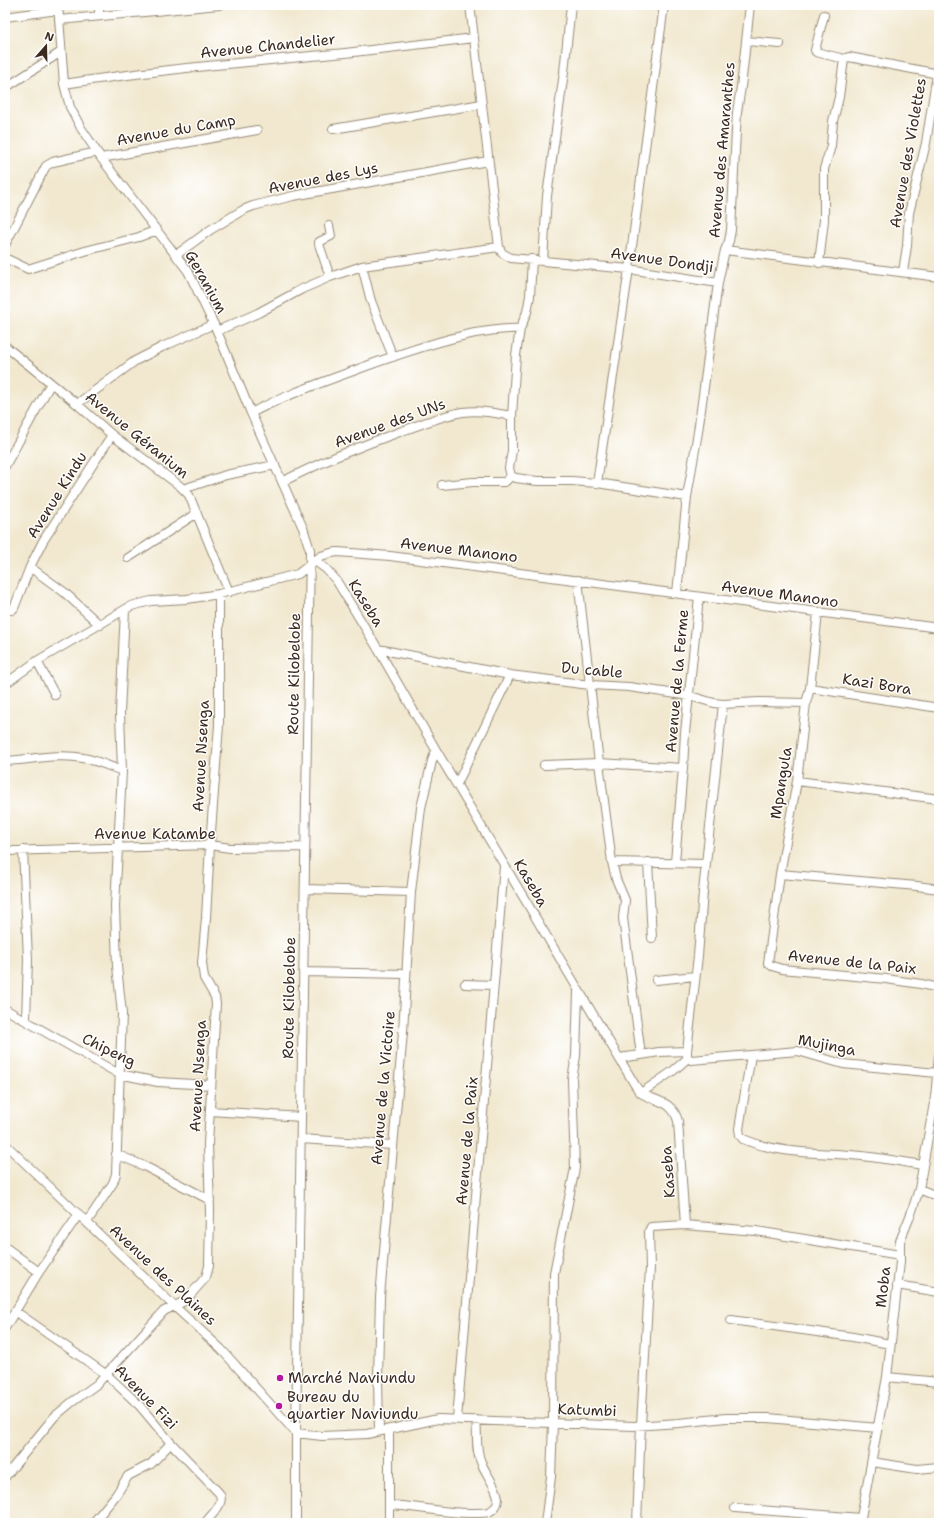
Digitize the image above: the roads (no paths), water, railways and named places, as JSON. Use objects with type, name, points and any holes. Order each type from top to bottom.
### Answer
[{"type":"street","points":[[99,5],[99,16]]},
{"type":"street","points":[[59,20],[219,5]]},
{"type":"street","points":[[77,404],[135,361],[162,347],[258,313],[302,289],[330,277],[362,266],[500,249],[470,5]]},
{"type":"street","points":[[543,261],[547,196],[564,72],[571,5]]},
{"type":"street","points":[[597,483],[629,269],[664,5]]},
{"type":"street","name":"Avenue des Amaranthes","points":[[725,250],[729,241],[731,230],[737,112],[747,41],[750,5]]},
{"type":"street","points":[[5,17],[58,8]]},
{"type":"street","name":"Geranium","points":[[58,8],[64,84],[70,107],[81,128],[99,155],[188,271],[215,328],[306,537],[312,562]]},
{"type":"street","name":"Avenue des Violettes","points":[[824,15],[815,50],[816,52],[938,74],[926,139],[909,213],[907,246],[903,272]]},
{"type":"street","name":"Avenue Chandelier","points":[[64,84],[110,77],[374,50],[474,38]]},
{"type":"street","points":[[747,41],[780,44]]},
{"type":"street","points":[[5,88],[61,52]]},
{"type":"street","points":[[819,263],[824,220],[824,169],[831,146],[833,121],[839,97],[844,58]]},
{"type":"street","points":[[333,128],[482,104]]},
{"type":"street","name":"Avenue du Camp","points":[[5,245],[46,166],[53,162],[257,130]]},
{"type":"street","name":"Avenue des Lys","points":[[176,255],[210,230],[243,210],[253,206],[293,196],[488,161]]},
{"type":"street","points":[[329,226],[331,236],[319,244],[330,277]]},
{"type":"street","points":[[5,258],[28,269],[85,251],[139,237],[156,230]]},
{"type":"street","name":"Avenue Dondji","points":[[500,249],[502,253],[508,257],[629,269],[718,283],[725,250],[939,277]]},
{"type":"street","points":[[511,476],[509,468],[512,450],[512,416],[516,355],[520,329],[530,296],[532,259]]},
{"type":"street","points":[[362,266],[371,301],[393,356]]},
{"type":"street","points":[[677,593],[687,497],[698,432],[718,283]]},
{"type":"street","points":[[251,413],[282,397],[393,356],[447,339],[488,331],[511,328],[520,329]]},
{"type":"street","name":"Avenue Géranium","points":[[6,349],[77,404],[112,435],[183,489],[189,496],[197,513],[229,592]]},
{"type":"street","points":[[5,466],[51,383]]},
{"type":"street","name":"Avenue des UNs","points":[[282,482],[357,447],[436,420],[469,412],[486,412],[512,416]]},
{"type":"street","name":"Avenue Kindu","points":[[5,610],[12,610],[14,608],[30,567],[48,533],[112,435]]},
{"type":"street","points":[[183,489],[226,476],[275,465]]},
{"type":"street","points":[[511,476],[537,481],[597,483],[687,497]]},
{"type":"street","points":[[442,485],[473,482],[505,482],[511,476]]},
{"type":"street","points":[[128,558],[197,513]]},
{"type":"street","name":"Avenue Manono","points":[[5,684],[37,660],[131,606],[151,601],[187,599],[219,594],[298,574],[312,562],[331,553],[354,552],[390,556],[939,628]]},
{"type":"street","name":"Kaseba","points":[[312,562],[326,569],[336,580],[578,991],[641,1093],[671,1107],[676,1115],[680,1147],[685,1224]]},
{"type":"street","name":"Route Kilobelobe","points":[[296,1523],[305,847],[312,562]]},
{"type":"street","points":[[30,567],[64,592],[100,625]]},
{"type":"street","points":[[578,580],[598,763],[612,862],[616,878],[625,900],[623,918],[641,1055]]},
{"type":"street","name":"Avenue Nsenga","points":[[5,1477],[54,1417],[107,1375],[164,1311],[185,1301],[202,1283],[209,1266],[210,1200],[208,1144],[216,1000],[204,978],[202,963],[219,724],[219,594]]},
{"type":"street","name":"Avenue de la Ferme","points":[[675,862],[684,768],[685,733],[690,696],[699,596]]},
{"type":"street","points":[[87,1222],[114,1181],[116,1154],[122,1014],[117,966],[115,906],[122,771],[120,712],[125,610]]},
{"type":"street","name":"Mpangula","points":[[768,958],[780,874],[797,781],[806,703],[810,688],[818,613]]},
{"type":"street","name":"Du cable","points":[[378,649],[510,675],[590,685],[629,687],[690,696],[714,703],[806,703]]},
{"type":"street","points":[[37,660],[55,695]]},
{"type":"street","points":[[456,784],[510,675]]},
{"type":"street","name":"Kazi Bora","points":[[810,688],[939,708]]},
{"type":"street","points":[[641,1093],[673,1071],[688,1054],[723,704]]},
{"type":"street","name":"Avenue de la Victoire","points":[[379,1431],[378,1377],[380,1297],[403,1032],[411,892],[421,808],[427,780],[436,750]]},
{"type":"street","points":[[5,761],[77,757],[85,758],[122,771]]},
{"type":"street","points":[[544,765],[598,763],[684,768]]},
{"type":"street","points":[[797,781],[939,799]]},
{"type":"street","name":"Avenue Katambe","points":[[5,851],[210,845],[230,848],[305,847]]},
{"type":"street","points":[[24,850],[28,959],[26,1020]]},
{"type":"street","points":[[612,862],[675,862],[706,864]]},
{"type":"street","points":[[648,862],[652,938]]},
{"type":"street","name":"Avenue de la Paix","points":[[457,1419],[462,1376],[471,1251],[504,865]]},
{"type":"street","points":[[780,874],[939,889]]},
{"type":"street","points":[[305,889],[411,892]]},
{"type":"street","name":"Avenue de la Paix","points":[[768,958],[769,964],[782,969],[900,981],[930,985],[939,988]]},
{"type":"street","points":[[303,972],[406,974]]},
{"type":"street","points":[[656,980],[696,976]]},
{"type":"street","points":[[465,984],[494,985]]},
{"type":"street","points":[[545,1523],[551,1477],[553,1423],[554,1273],[574,1168],[572,1079],[576,1056],[578,991]]},
{"type":"street","name":"Chipeng","points":[[5,1010],[26,1020],[57,1040],[119,1074],[158,1082],[211,1085]]},
{"type":"street","name":"Mujinga","points":[[619,1058],[659,1052],[688,1054],[692,1060],[798,1051],[843,1064],[937,1074]]},
{"type":"street","points":[[751,1055],[739,1129],[740,1135],[743,1139],[775,1148],[862,1156],[923,1165]]},
{"type":"street","name":"Moba","points":[[860,1521],[887,1377],[898,1286],[900,1241],[919,1189],[937,1098],[939,1056]]},
{"type":"street","points":[[210,1111],[301,1117]]},
{"type":"street","points":[[301,1139],[392,1145]]},
{"type":"street","name":"Avenue des Plaines","points":[[5,1144],[231,1359],[296,1433]]},
{"type":"street","points":[[116,1154],[138,1163],[210,1200]]},
{"type":"street","points":[[919,1189],[939,1197]]},
{"type":"street","points":[[5,1328],[38,1272],[79,1214]]},
{"type":"street","points":[[637,1523],[640,1426],[650,1268],[650,1228],[653,1225],[685,1224],[756,1231],[900,1255]]},
{"type":"street","points":[[5,1247],[38,1272]]},
{"type":"street","points":[[898,1286],[939,1292]]},
{"type":"street","name":"Avenue Fizi","points":[[15,1311],[107,1375],[139,1405],[171,1443],[219,1493],[221,1499],[220,1504],[205,1523]]},
{"type":"street","points":[[731,1320],[890,1344]]},
{"type":"street","points":[[887,1377],[939,1382]]},
{"type":"street","name":"Katumbi","points":[[296,1433],[322,1436],[367,1434],[438,1419],[640,1426],[726,1418],[768,1418],[878,1428]]},
{"type":"street","points":[[389,1505],[405,1505],[466,1513],[487,1513],[495,1508],[498,1497],[496,1490],[480,1461],[476,1420]]},
{"type":"street","points":[[389,1430],[389,1523]]},
{"type":"street","points":[[93,1523],[116,1495],[128,1476],[150,1464],[171,1443]]},
{"type":"street","points":[[872,1462],[917,1470],[939,1467]]},
{"type":"street","points":[[735,1508],[860,1521]]},
{"type":"place","name":"Marché Naviundu","points":[[280,1378]]},
{"type":"place","name":"Bureau du quartier Naviundu","points":[[279,1406]]}]
